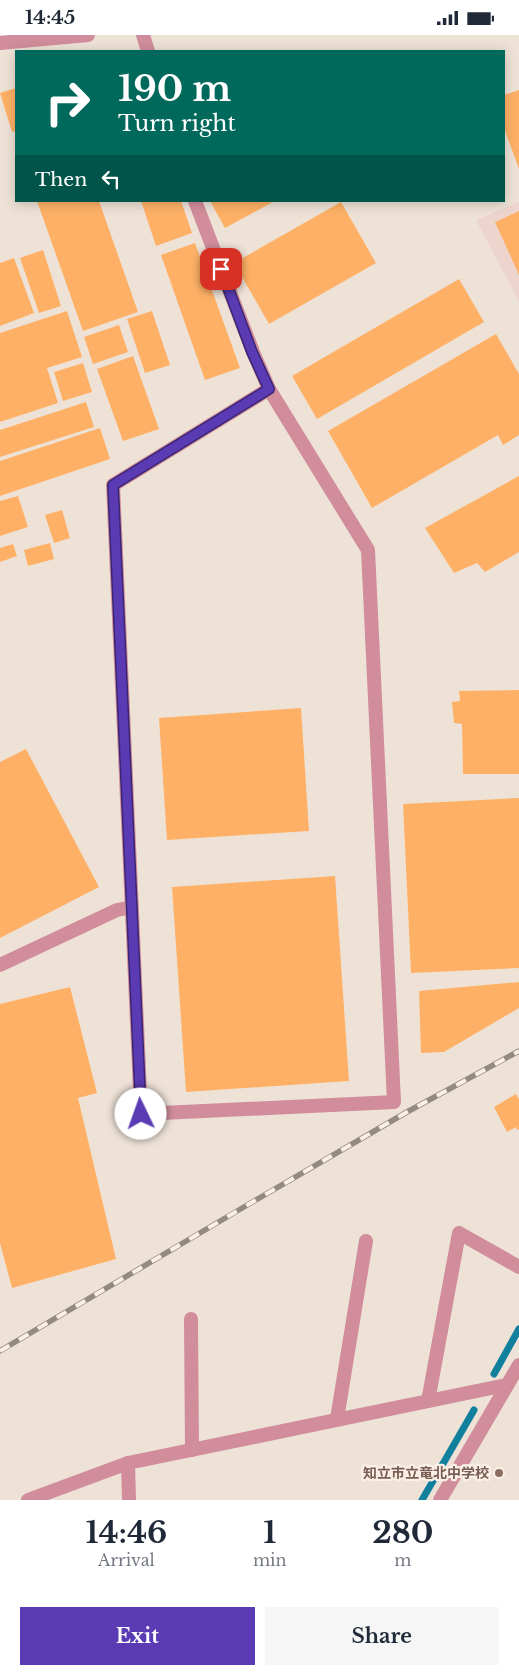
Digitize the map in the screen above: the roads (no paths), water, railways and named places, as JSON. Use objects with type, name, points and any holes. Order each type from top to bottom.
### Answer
[{"type":"street","points":[[0,43],[88,35]]},
{"type":"street","points":[[143,35],[148,50]]},
{"type":"street","points":[[196,202],[252,352],[269,389],[368,550],[394,1102],[141,1114],[113,485],[269,389]]},
{"type":"street","points":[[0,965],[116,909],[132,907]]},
{"type":"street","points":[[428,1401],[459,1233],[519,1267]]},
{"type":"street","points":[[337,1419],[366,1241]]},
{"type":"street","points":[[191,1319],[192,1450]]},
{"type":"street","points":[[440,1500],[519,1365]]},
{"type":"street","points":[[28,1500],[128,1463],[506,1385]]},
{"type":"street","points":[[128,1463],[129,1500]]},
{"type":"waterway","points":[[494,1374],[519,1329]]},
{"type":"waterway","points":[[422,1500],[474,1410]]},
{"type":"railway","points":[[0,1351],[407,1112],[519,1051]]},
{"type":"place","name":"知立市立竜北中学校","points":[[499,1473]]}]
